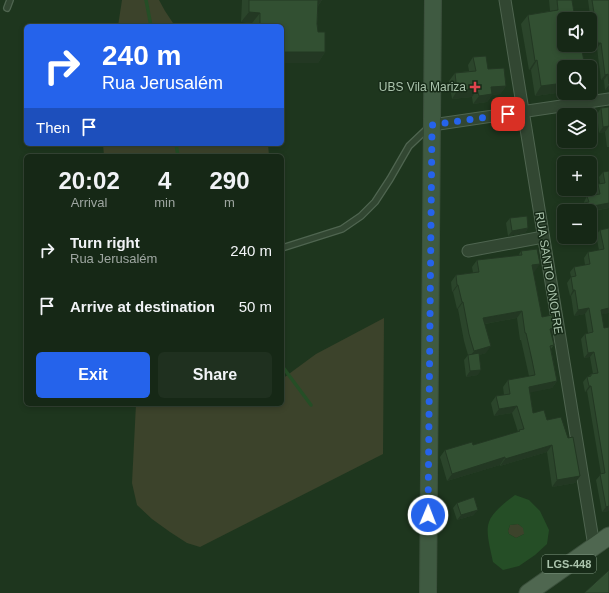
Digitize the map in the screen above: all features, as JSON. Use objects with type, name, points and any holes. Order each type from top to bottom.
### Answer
[{"type":"main road","points":[[428,593],[433,0]]},
{"type":"main road","name":"LGS-448","points":[[528,593],[609,536]]},
{"type":"street","name":"RUA SANTO ONOFRE","points":[[505,0],[594,546]]},
{"type":"street","points":[[432,125],[609,99]]},
{"type":"street","points":[[468,251],[544,237]]},
{"type":"lane","points":[[7,8],[10,0]]},
{"type":"lane","points":[[284,247],[342,229],[361,216],[374,202],[390,179],[409,146],[432,125]]},
{"type":"shaded area","points":[[122,0],[159,0],[174,24],[118,24]]},
{"type":"shaded area","points":[[103,146],[268,146],[269,154],[104,154]]},
{"type":"shaded area","points":[[384,318],[383,454],[200,547],[187,543],[170,532],[152,519],[137,505],[132,483],[136,406],[284,406],[284,378],[316,354]]},
{"type":"shaded area","points":[[515,495],[529,500],[540,511],[549,530],[547,544],[535,555],[519,566],[503,570],[493,562],[489,542],[488,526],[493,514]],"holes":[[[518,524],[523,528],[524,534],[516,538],[509,534],[508,531],[510,525]]]},
{"type":"shaded area","points":[[518,524],[524,528],[524,534],[516,538],[509,534],[508,531],[510,525]]},
{"type":"building","points":[[249,0],[318,0],[318,32],[325,32],[325,52],[284,52],[284,24],[260,24],[260,13],[249,12]]},
{"type":"building","points":[[557,0],[572,0],[574,12],[557,12],[557,52],[582,52],[584,60],[557,60],[557,84],[541,86],[537,60],[535,61],[528,15],[558,10]]},
{"type":"building","points":[[592,0],[609,0],[609,84],[608,74],[605,75],[601,43],[598,43],[597,37],[597,12],[594,12]]},
{"type":"building","points":[[486,56],[488,69],[504,68],[506,86],[491,87],[492,94],[479,96],[477,89],[457,91],[455,73],[476,71],[473,57]]},
{"type":"building","points":[[609,107],[609,126],[603,127],[601,108]]},
{"type":"building","points":[[609,171],[609,203],[597,205],[597,204],[584,203],[589,202],[587,196],[597,196],[597,194],[600,194],[598,184],[605,183],[603,172]]},
{"type":"building","points":[[527,216],[528,228],[512,231],[510,218]]},
{"type":"building","points":[[609,228],[609,308],[601,310],[604,328],[609,327],[609,506],[606,507],[600,474],[605,473],[591,386],[589,386],[587,377],[591,376],[591,374],[598,373],[594,352],[588,353],[585,334],[593,332],[589,308],[578,310],[575,290],[573,290],[571,277],[576,276],[574,267],[590,264],[588,252],[604,249],[600,230]]},
{"type":"building","points":[[537,249],[540,264],[532,265],[542,317],[552,315],[554,328],[550,329],[554,345],[550,346],[557,381],[529,387],[533,413],[544,410],[547,420],[561,417],[568,438],[573,437],[580,476],[557,480],[552,445],[505,459],[505,457],[452,474],[445,450],[472,442],[473,445],[524,429],[517,406],[499,409],[496,396],[510,394],[508,380],[535,375],[525,333],[522,311],[483,318],[491,346],[474,351],[463,302],[457,285],[456,275],[479,272],[477,260],[522,255],[521,251]]},
{"type":"building","points":[[479,353],[481,370],[470,371],[468,355]]},
{"type":"building","points":[[474,497],[478,510],[461,515],[457,503]]},
{"type":"building","points":[[609,570],[609,593],[584,593]]},
{"type":"waterway","points":[[146,0],[151,24]]},
{"type":"waterway","points":[[176,146],[178,154]]},
{"type":"waterway","points":[[284,369],[311,405]]},
{"type":"place","name":"UBS Vila Mariza","points":[[475,87]]},
{"type":"route","points":[[428,515],[432,125],[508,114]]}]
